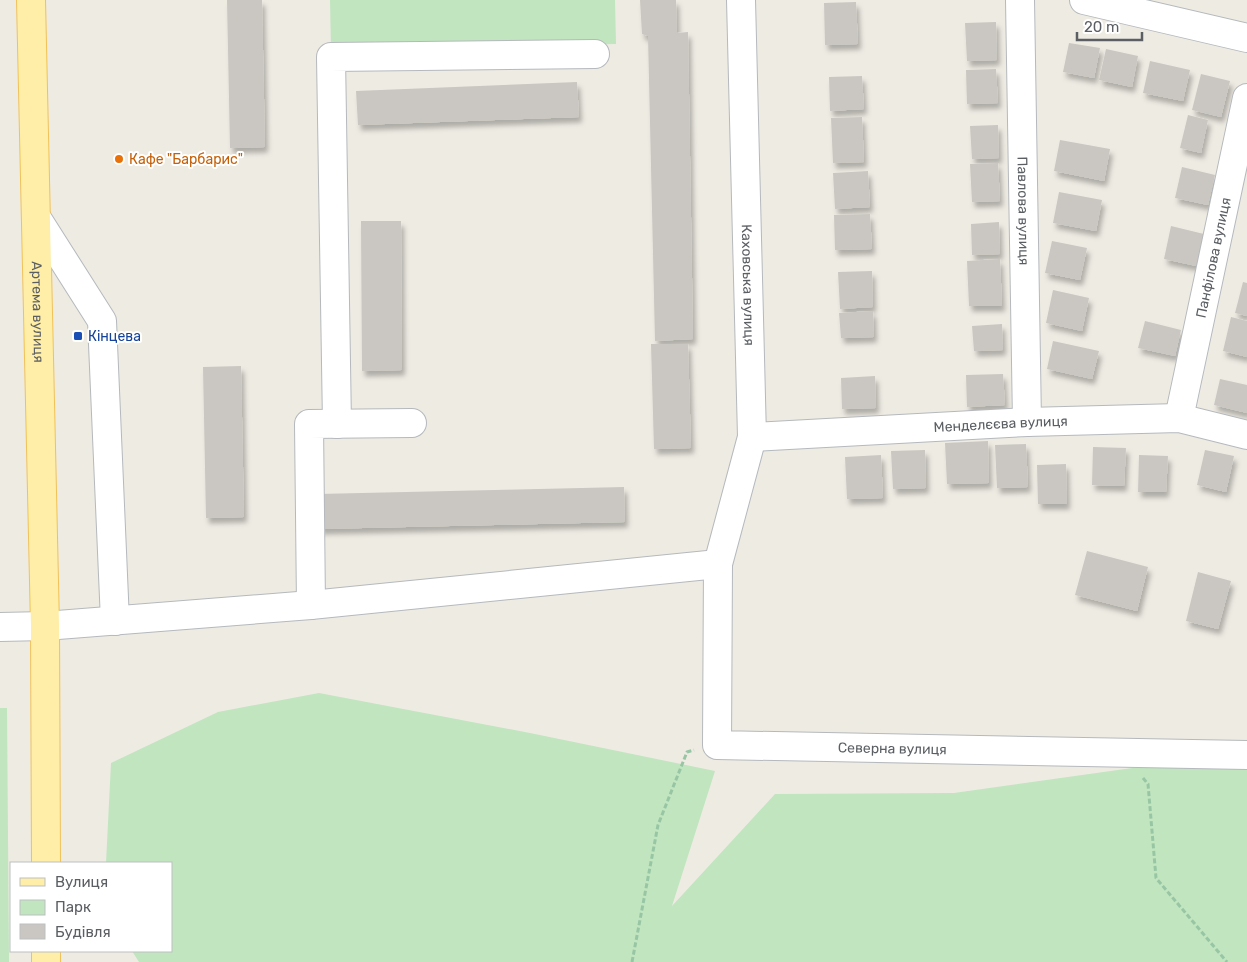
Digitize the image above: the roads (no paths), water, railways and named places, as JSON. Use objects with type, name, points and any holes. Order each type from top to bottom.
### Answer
[{"type":"main road","name":"Артема вулиця","points":[[31,0],[45,626],[46,862]]},
{"type":"street","name":"Каховська вулиця","points":[[718,564],[752,436],[741,0]]},
{"type":"street","name":"Павлова вулиця","points":[[1020,0],[1027,422]]},
{"type":"street","points":[[1084,0],[1247,38]]},
{"type":"street","points":[[337,424],[331,57],[595,54]]},
{"type":"street","name":"Панфілова вулиця","points":[[1179,418],[1247,98]]},
{"type":"street","points":[[36,217],[102,321],[115,620]]},
{"type":"street","name":"Менделєєва вулиця","points":[[752,436],[1027,422],[1179,418],[1247,435]]},
{"type":"street","points":[[311,605],[309,424],[412,423]]},
{"type":"street","points":[[0,627],[45,626],[311,605],[718,564]]},
{"type":"street","name":"Северна вулиця","points":[[718,564],[717,745],[1247,755]]},
{"type":"place","name":"Кафе \"Барбарис\"","points":[[119,159]]},
{"type":"place","name":"Кінцева","points":[[78,336]]}]
